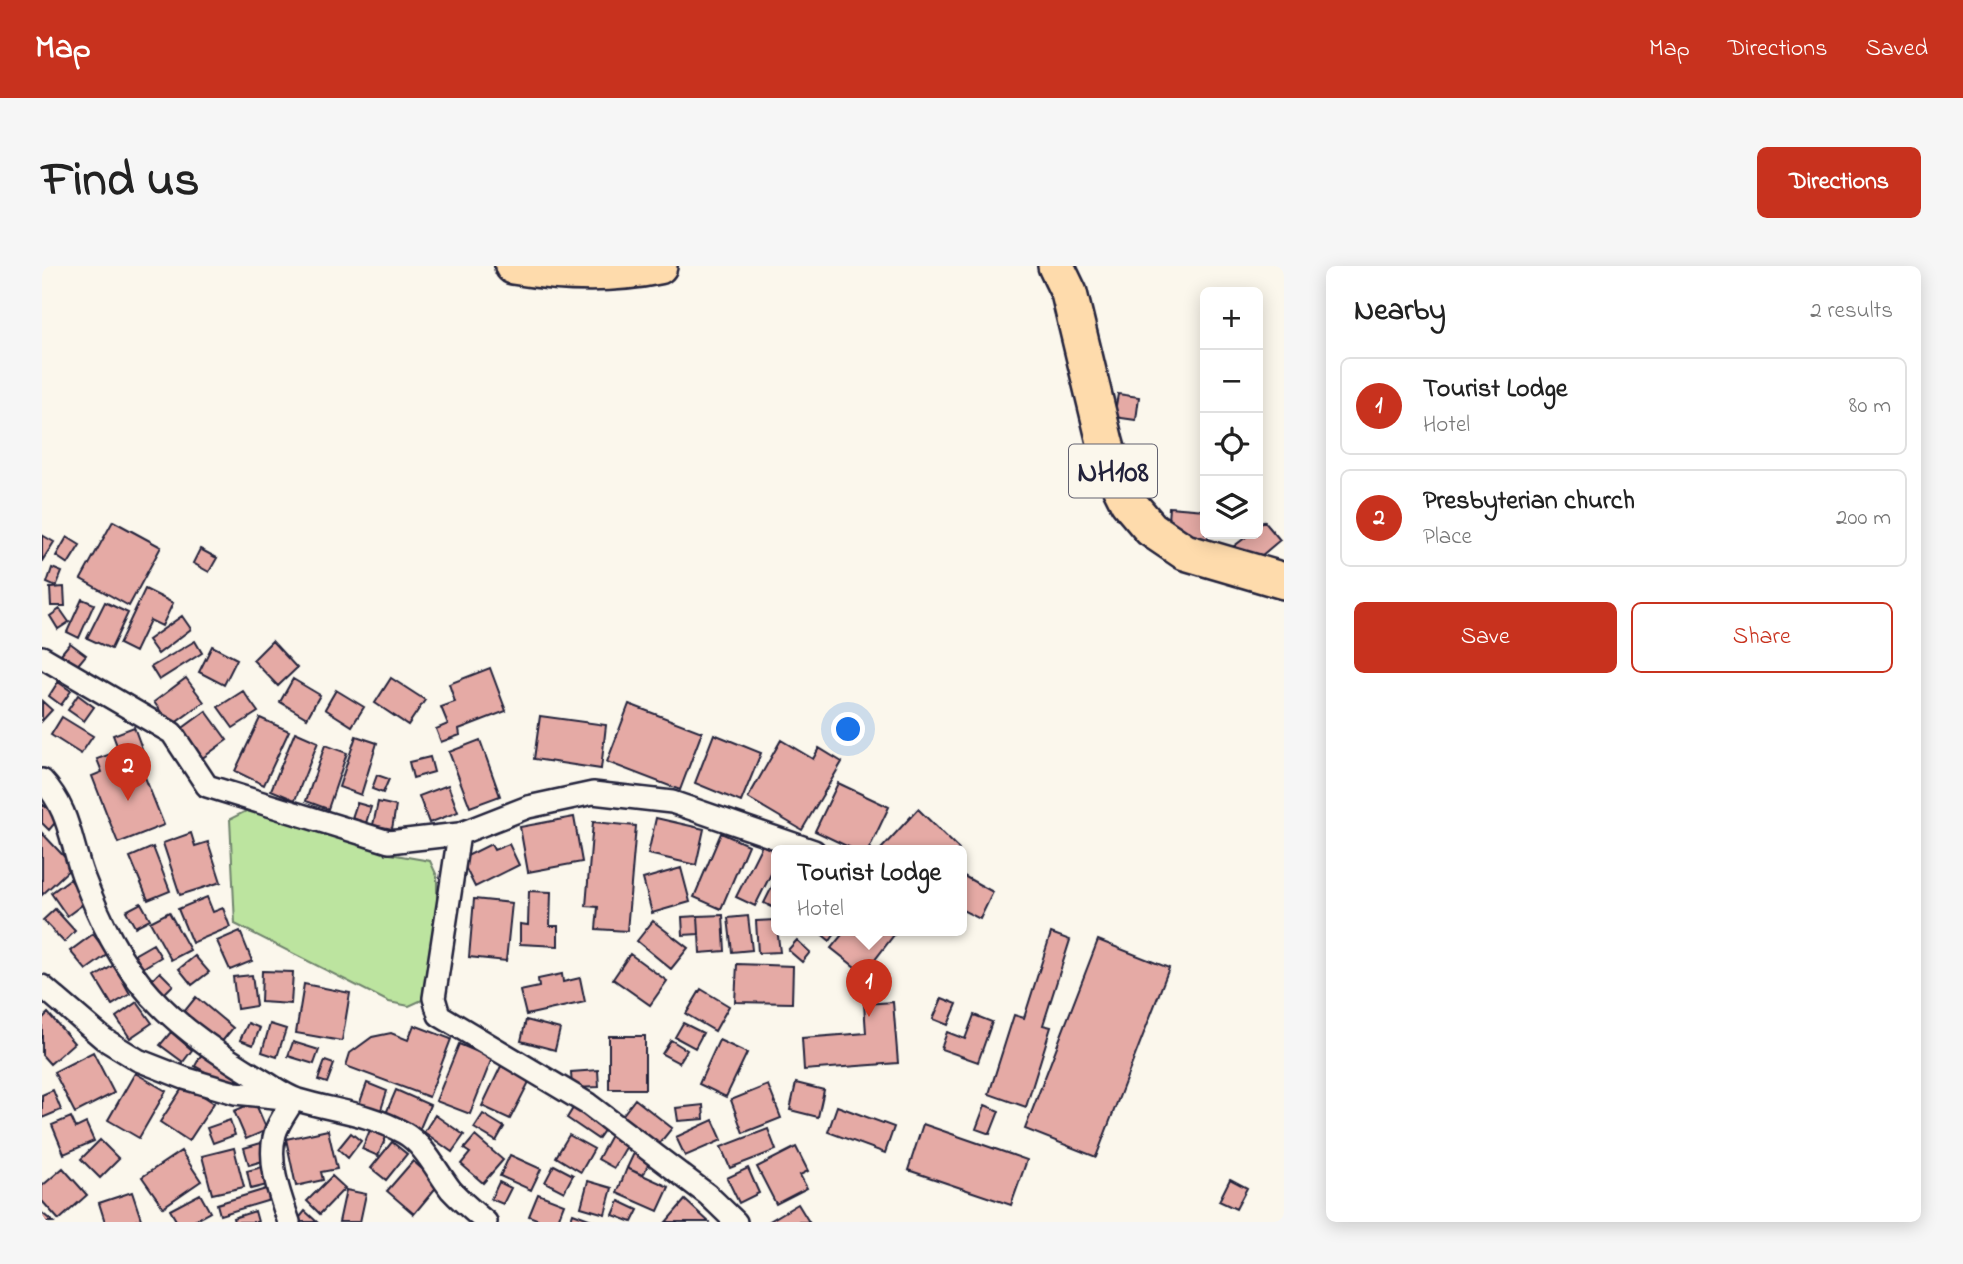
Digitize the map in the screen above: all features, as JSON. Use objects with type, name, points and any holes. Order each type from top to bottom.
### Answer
[{"type":"highway","points":[[513,266],[580,273],[632,272],[659,266]]},
{"type":"highway","name":"NH108","points":[[1056,266],[1069,293],[1114,474],[1128,502],[1151,529],[1185,552],[1284,581]]},
{"type":"street","points":[[42,657],[172,733],[207,786],[389,842],[459,834],[528,807],[593,793],[672,802],[797,845]]},
{"type":"street","points":[[42,780],[70,824],[83,874],[114,947],[125,964],[153,998],[191,1033],[236,1065],[295,1099]]},
{"type":"street","points":[[459,834],[434,998],[439,1015],[588,1104],[708,1195],[736,1222]]},
{"type":"street","points":[[42,986],[104,1039],[138,1060],[184,1078],[235,1093],[295,1099],[373,1119],[406,1134],[452,1190],[486,1222]]},
{"type":"street","points":[[289,1222],[277,1178],[273,1146],[275,1133],[295,1099]]},
{"type":"green space","points":[[252,808],[390,854],[430,861],[437,876],[437,908],[422,1000],[409,1006],[389,1002],[235,924],[230,819]]},
{"type":"building","points":[[1118,394],[1139,397],[1136,420],[1114,417]]},
{"type":"building","points":[[1169,507],[1200,510],[1200,538],[1167,535]]},
{"type":"building","points":[[113,521],[161,547],[129,606],[81,579]]},
{"type":"building","points":[[1263,522],[1280,540],[1249,566],[1233,547],[1243,539],[1263,539]]},
{"type":"building","points":[[42,535],[54,542],[42,561]]},
{"type":"building","points":[[67,537],[80,545],[68,564],[56,556]]},
{"type":"building","points":[[200,549],[217,558],[209,572],[193,563]]},
{"type":"building","points":[[52,568],[62,572],[56,587],[47,583]]},
{"type":"building","points":[[64,587],[65,606],[51,606],[50,588]]},
{"type":"building","points":[[145,589],[173,603],[162,626],[150,620],[135,652],[119,644]]},
{"type":"building","points":[[82,599],[94,604],[79,638],[67,632]]},
{"type":"building","points":[[105,602],[128,613],[111,649],[87,638]]},
{"type":"building","points":[[60,609],[69,622],[58,629],[50,616]]},
{"type":"building","points":[[182,616],[191,629],[158,654],[148,640]]},
{"type":"building","points":[[195,641],[202,653],[159,680],[151,667]]},
{"type":"building","points":[[272,641],[297,668],[278,686],[253,660]]},
{"type":"building","points":[[70,643],[86,655],[76,667],[61,654]]},
{"type":"building","points":[[212,646],[237,659],[224,685],[199,672]]},
{"type":"building","points":[[490,668],[506,711],[459,729],[460,735],[441,742],[436,729],[448,724],[441,707],[455,702],[449,684]]},
{"type":"building","points":[[186,678],[204,702],[171,726],[154,702]]},
{"type":"building","points":[[391,678],[425,700],[408,725],[375,703]]},
{"type":"building","points":[[293,679],[320,695],[307,718],[280,702]]},
{"type":"building","points":[[58,682],[71,691],[61,705],[49,696]]},
{"type":"building","points":[[336,690],[364,707],[352,726],[325,709]]},
{"type":"building","points":[[243,691],[258,712],[233,728],[218,707]]},
{"type":"building","points":[[78,695],[94,707],[84,721],[68,710]]},
{"type":"building","points":[[42,701],[52,710],[42,721]]},
{"type":"building","points":[[629,704],[702,732],[680,790],[607,762]]},
{"type":"building","points":[[206,711],[227,740],[201,759],[180,730]]},
{"type":"building","points":[[540,716],[606,725],[601,769],[534,759]]},
{"type":"building","points":[[62,717],[93,736],[81,754],[51,735]]},
{"type":"building","points":[[260,718],[289,731],[264,785],[235,771]]},
{"type":"building","points":[[134,727],[144,754],[137,757],[164,825],[118,843],[92,776],[102,772],[97,759],[119,751],[113,735]]},
{"type":"building","points":[[295,732],[318,742],[295,800],[271,790]]},
{"type":"building","points":[[714,734],[761,753],[741,802],[695,783]]},
{"type":"building","points":[[356,736],[377,743],[361,795],[339,787]]},
{"type":"building","points":[[480,740],[500,796],[470,807],[449,752]]},
{"type":"building","points":[[781,740],[813,759],[819,748],[842,762],[802,830],[748,798]]},
{"type":"building","points":[[325,745],[347,753],[328,809],[306,801]]},
{"type":"building","points":[[430,757],[434,772],[413,778],[409,762]]},
{"type":"building","points":[[377,775],[389,779],[383,793],[372,789]]},
{"type":"building","points":[[838,783],[889,807],[871,845],[844,845],[815,831]]},
{"type":"building","points":[[448,785],[458,812],[429,823],[419,796]]},
{"type":"building","points":[[378,802],[396,806],[392,829],[373,825]]},
{"type":"building","points":[[357,803],[371,807],[366,823],[352,818]]},
{"type":"building","points":[[42,804],[59,818],[49,830],[42,823]]},
{"type":"building","points":[[918,809],[955,845],[885,845]]},
{"type":"building","points":[[574,817],[582,862],[528,872],[520,827]]},
{"type":"building","points":[[656,818],[704,829],[696,865],[648,854]]},
{"type":"building","points":[[593,822],[636,826],[627,931],[596,929],[598,907],[586,906]]},
{"type":"building","points":[[42,833],[73,866],[42,895]]},
{"type":"building","points":[[191,833],[195,846],[208,842],[221,882],[180,895],[163,843]]},
{"type":"building","points":[[721,833],[748,845],[721,909],[694,897]]},
{"type":"building","points":[[491,844],[494,850],[509,844],[519,865],[475,887],[461,859]]},
{"type":"building","points":[[762,845],[771,850],[771,874],[755,906],[736,897]]},
{"type":"building","points":[[153,847],[170,891],[148,900],[130,857]]},
{"type":"building","points":[[681,868],[690,902],[652,913],[643,879]]},
{"type":"building","points":[[967,878],[993,892],[980,919],[967,912]]},
{"type":"building","points":[[70,879],[86,902],[67,916],[51,893]]},
{"type":"building","points":[[771,889],[771,906],[764,903]]},
{"type":"building","points":[[529,891],[551,892],[550,926],[558,926],[558,946],[520,944],[520,924],[528,925]]},
{"type":"building","points":[[207,897],[213,912],[223,908],[230,927],[192,943],[178,909]]},
{"type":"building","points":[[474,899],[512,903],[506,961],[469,957]]},
{"type":"building","points":[[141,903],[150,919],[135,927],[126,911]]},
{"type":"building","points":[[55,909],[75,931],[64,942],[43,920]]},
{"type":"building","points":[[169,912],[190,950],[171,960],[150,922]]},
{"type":"building","points":[[723,915],[725,951],[700,953],[698,916]]},
{"type":"building","points":[[698,916],[699,934],[683,935],[682,917]]},
{"type":"building","points":[[748,916],[752,950],[732,952],[728,918]]},
{"type":"building","points":[[771,920],[771,936],[778,936],[780,952],[758,953],[756,921]]},
{"type":"building","points":[[653,921],[688,948],[671,969],[637,941]]},
{"type":"building","points":[[240,931],[252,961],[230,970],[217,941]]},
{"type":"building","points":[[1051,933],[1070,940],[1043,1025],[1051,1027],[1026,1107],[989,1094],[1014,1015],[1024,1018]]},
{"type":"building","points":[[93,934],[108,954],[86,970],[70,951]]},
{"type":"building","points":[[841,936],[893,936],[864,974],[831,948]]},
{"type":"building","points":[[797,940],[810,952],[802,962],[788,950]]},
{"type":"building","points":[[1098,940],[1169,968],[1096,1157],[1025,1129]]},
{"type":"building","points":[[153,944],[161,957],[141,969],[134,955]]},
{"type":"building","points":[[630,954],[667,981],[650,1005],[613,979]]},
{"type":"building","points":[[195,956],[209,972],[192,985],[179,969]]},
{"type":"building","points":[[737,964],[793,966],[792,1003],[735,1002]]},
{"type":"building","points":[[114,965],[130,994],[112,1005],[95,977]]},
{"type":"building","points":[[262,971],[293,972],[291,1004],[261,1002]]},
{"type":"building","points":[[160,972],[173,985],[164,994],[151,981]]},
{"type":"building","points":[[562,974],[563,982],[580,978],[585,1002],[526,1015],[520,991],[539,987],[538,979]]},
{"type":"building","points":[[252,975],[256,1006],[237,1009],[233,977]]},
{"type":"building","points":[[304,984],[350,993],[342,1041],[296,1033]]},
{"type":"building","points":[[701,989],[729,1006],[715,1031],[686,1014]]},
{"type":"building","points":[[196,997],[233,1028],[220,1044],[183,1013]]},
{"type":"building","points":[[942,998],[957,1004],[948,1025],[933,1019]]},
{"type":"building","points":[[137,1002],[152,1023],[130,1038],[116,1017]]},
{"type":"building","points":[[893,1002],[898,1063],[804,1070],[802,1038],[866,1033],[864,1004]]},
{"type":"building","points":[[48,1013],[74,1043],[50,1064],[42,1055],[42,1019]]},
{"type":"building","points":[[974,1015],[992,1022],[978,1062],[941,1049],[947,1032],[965,1039]]},
{"type":"building","points":[[526,1020],[560,1029],[555,1050],[521,1041]]},
{"type":"building","points":[[248,1023],[260,1028],[253,1045],[240,1040]]},
{"type":"building","points":[[683,1023],[703,1033],[695,1048],[675,1037]]},
{"type":"building","points":[[270,1024],[286,1029],[277,1057],[262,1052]]},
{"type":"building","points":[[414,1025],[451,1039],[429,1097],[346,1066],[350,1053],[372,1037],[391,1033],[408,1040]]},
{"type":"building","points":[[171,1032],[192,1050],[183,1062],[160,1045]]},
{"type":"building","points":[[609,1036],[645,1036],[645,1089],[609,1089]]},
{"type":"building","points":[[671,1040],[687,1050],[679,1063],[662,1054]]},
{"type":"building","points":[[719,1040],[747,1053],[726,1097],[699,1084]]},
{"type":"building","points":[[293,1042],[319,1050],[314,1064],[288,1056]]},
{"type":"building","points":[[459,1044],[492,1058],[470,1114],[436,1101]]},
{"type":"building","points":[[93,1052],[114,1093],[75,1113],[54,1072]]},
{"type":"building","points":[[201,1055],[240,1077],[234,1088],[195,1066]]},
{"type":"building","points":[[325,1061],[334,1064],[327,1083],[318,1080]]},
{"type":"building","points":[[501,1066],[530,1080],[510,1119],[482,1106]]},
{"type":"building","points":[[598,1070],[599,1087],[572,1088],[571,1072]]},
{"type":"building","points":[[135,1073],[166,1091],[139,1138],[108,1120]]},
{"type":"building","points":[[367,1083],[387,1091],[380,1113],[359,1105]]},
{"type":"building","points":[[796,1083],[824,1090],[818,1117],[790,1110]]},
{"type":"building","points":[[185,1084],[214,1103],[189,1141],[160,1122]]},
{"type":"building","points":[[768,1085],[781,1118],[743,1133],[731,1100]]},
{"type":"building","points":[[53,1090],[61,1110],[42,1118],[42,1095]]},
{"type":"building","points":[[396,1090],[430,1105],[418,1133],[384,1118]]},
{"type":"building","points":[[635,1099],[672,1128],[659,1144],[622,1116]]},
{"type":"building","points":[[255,1102],[267,1130],[246,1139],[234,1111]]},
{"type":"building","points":[[575,1105],[607,1126],[598,1139],[567,1118]]},
{"type":"building","points":[[703,1105],[704,1119],[678,1121],[676,1108]]},
{"type":"building","points":[[985,1105],[999,1111],[990,1134],[976,1129]]},
{"type":"building","points":[[837,1106],[894,1127],[885,1153],[828,1132]]},
{"type":"building","points":[[483,1114],[504,1127],[496,1141],[474,1128]]},
{"type":"building","points":[[435,1115],[464,1135],[452,1152],[424,1132]]},
{"type":"building","points":[[71,1117],[76,1128],[86,1123],[94,1141],[64,1154],[52,1125]]},
{"type":"building","points":[[230,1120],[235,1135],[213,1143],[207,1128]]},
{"type":"building","points":[[713,1120],[722,1140],[685,1156],[676,1137]]},
{"type":"building","points":[[923,1124],[1027,1160],[1011,1205],[908,1170]]},
{"type":"building","points":[[768,1129],[776,1150],[730,1168],[721,1147]]},
{"type":"building","points":[[328,1130],[337,1169],[321,1172],[323,1180],[296,1186],[286,1139]]},
{"type":"building","points":[[370,1130],[386,1137],[378,1156],[362,1149]]},
{"type":"building","points":[[351,1133],[361,1141],[348,1158],[338,1149]]},
{"type":"building","points":[[569,1135],[594,1149],[581,1172],[556,1157]]},
{"type":"building","points":[[611,1135],[628,1144],[614,1168],[598,1159]]},
{"type":"building","points":[[475,1136],[503,1160],[483,1183],[461,1164],[470,1153],[464,1149]]},
{"type":"building","points":[[100,1140],[119,1159],[100,1178],[81,1159]]},
{"type":"building","points":[[392,1142],[407,1154],[386,1180],[371,1168]]},
{"type":"building","points":[[261,1143],[266,1160],[249,1165],[244,1148]]},
{"type":"building","points":[[796,1147],[808,1171],[800,1175],[807,1188],[776,1204],[757,1167]]},
{"type":"building","points":[[234,1148],[244,1187],[212,1194],[202,1156]]},
{"type":"building","points":[[181,1151],[201,1181],[163,1207],[142,1177]]},
{"type":"building","points":[[634,1153],[650,1160],[643,1176],[627,1168]]},
{"type":"building","points":[[510,1155],[541,1169],[531,1190],[500,1176]]},
{"type":"building","points":[[413,1161],[439,1184],[414,1214],[387,1191]]},
{"type":"building","points":[[554,1165],[573,1175],[564,1192],[545,1182]]},
{"type":"building","points":[[266,1166],[271,1184],[251,1189],[247,1171]]},
{"type":"building","points":[[63,1168],[87,1195],[59,1220],[42,1201],[42,1186]]},
{"type":"building","points":[[627,1168],[669,1187],[658,1211],[617,1193]]},
{"type":"building","points":[[748,1168],[759,1193],[739,1203],[727,1178]]},
{"type":"building","points":[[332,1176],[345,1188],[320,1214],[307,1201]]},
{"type":"building","points":[[1230,1179],[1247,1188],[1236,1209],[1219,1201]]},
{"type":"building","points":[[588,1181],[612,1188],[605,1214],[581,1207]]},
{"type":"building","points":[[499,1182],[511,1188],[503,1204],[491,1199]]},
{"type":"building","points":[[266,1189],[270,1200],[220,1215],[217,1204]]},
{"type":"building","points":[[346,1190],[366,1194],[360,1222],[339,1222]]},
{"type":"building","points":[[132,1192],[141,1219],[132,1222],[105,1222],[99,1203]]},
{"type":"building","points":[[200,1194],[210,1212],[192,1222],[177,1222],[170,1210]]},
{"type":"building","points":[[538,1194],[564,1204],[557,1222],[544,1222],[529,1216]]},
{"type":"building","points":[[685,1200],[709,1222],[666,1222]]},
{"type":"building","points":[[619,1201],[638,1210],[632,1222],[613,1215]]},
{"type":"building","points":[[798,1204],[809,1222],[768,1222]]},
{"type":"building","points":[[255,1211],[258,1222],[234,1222],[233,1218]]},
{"type":"building","points":[[305,1211],[317,1222],[296,1222]]},
{"type":"building","points":[[42,1213],[53,1222],[42,1222]]},
{"type":"building","points":[[573,1213],[597,1222],[570,1222]]},
{"type":"place","name":"Presbyterian church","points":[[128,801]]},
{"type":"place","name":"Tourist Lodge","points":[[869,1017]]}]
